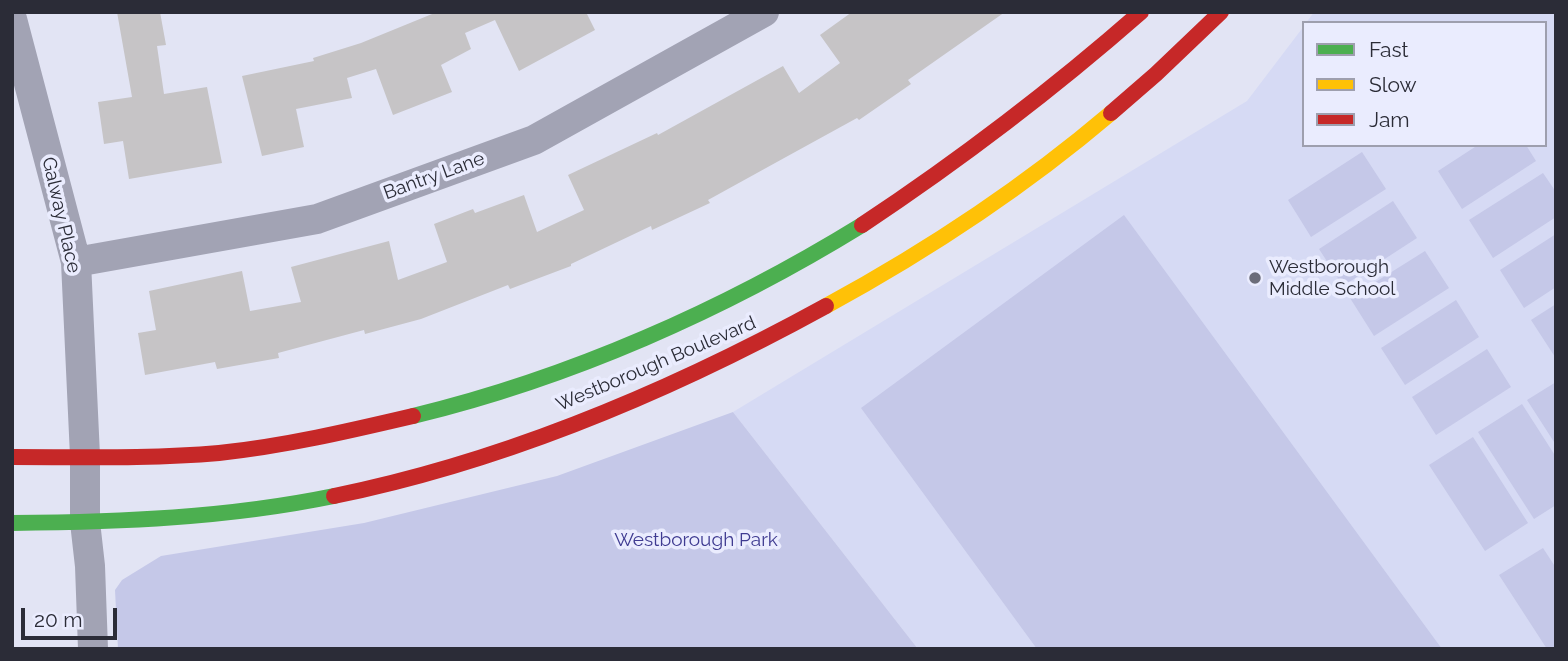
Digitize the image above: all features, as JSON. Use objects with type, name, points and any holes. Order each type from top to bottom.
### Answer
[{"type":"main road","name":"Westborough Boulevard","points":[[12,457],[162,456],[246,449],[329,436],[488,394],[645,337],[718,304],[791,265],[936,177],[1088,60],[1142,12]]},
{"type":"main road","name":"Westborough Boulevard","points":[[12,523],[174,518],[255,510],[342,494],[503,449],[583,420],[700,371],[819,312],[888,273],[967,222],[1044,166],[1124,102],[1221,12]]},
{"type":"street","name":"Bantry Lane","points":[[76,262],[317,219],[534,139],[764,12]]},
{"type":"street","name":"Galway Place","points":[[12,19],[76,262],[85,456],[85,522],[90,566],[93,649]]},
{"type":"shaded area","name":"Westborough Middle School","points":[[1314,12],[1556,12],[1556,649],[918,649],[733,412],[1247,101],[1302,29],[1302,147],[1547,147],[1547,21],[1307,21]]},
{"type":"green space","points":[[1475,147],[1527,147],[1536,161],[1462,209],[1438,171]]},
{"type":"green space","points":[[1362,152],[1386,189],[1311,237],[1288,200]]},
{"type":"green space","points":[[1543,173],[1556,192],[1556,217],[1493,258],[1469,220]]},
{"type":"green space","points":[[1393,201],[1417,238],[1343,286],[1319,249]]},
{"type":"green space","points":[[1124,215],[1442,649],[1037,649],[861,408]]},
{"type":"green space","points":[[1556,234],[1556,287],[1524,308],[1500,270]]},
{"type":"green space","points":[[1425,251],[1449,288],[1374,336],[1350,298]]},
{"type":"green space","points":[[1456,300],[1479,337],[1405,385],[1381,348]]},
{"type":"green space","points":[[1556,304],[1556,356],[1555,357],[1531,320]]},
{"type":"green space","points":[[1487,349],[1511,387],[1436,435],[1412,397]]},
{"type":"green space","points":[[1556,382],[1556,445],[1527,400]]},
{"type":"green space","points":[[1522,404],[1556,457],[1556,505],[1534,519],[1478,432]]},
{"type":"green space","name":"Westborough Park","points":[[733,412],[918,649],[118,649],[115,590],[122,580],[161,556],[364,523],[557,476]]},
{"type":"green space","points":[[1473,437],[1528,523],[1485,551],[1429,465]]},
{"type":"green space","points":[[1543,548],[1556,568],[1556,649],[1547,649],[1499,575]]},
{"type":"building","points":[[117,12],[160,12],[166,45],[157,46],[164,94],[207,87],[222,163],[129,179],[123,141],[104,144],[98,102],[132,97]]},
{"type":"building","points":[[437,12],[586,12],[595,30],[519,71],[495,20],[465,33],[471,49],[441,65],[452,92],[393,115],[376,69],[347,78],[352,98],[296,109],[304,147],[262,156],[242,76],[314,61],[313,58],[361,43]]},
{"type":"building","points":[[852,12],[1005,12],[908,80],[911,84],[859,120],[857,118],[708,200],[710,203],[652,230],[651,226],[571,266],[510,289],[508,285],[421,319],[365,334],[364,330],[278,353],[279,358],[217,369],[215,362],[145,375],[138,333],[156,330],[149,291],[242,271],[250,311],[301,302],[291,267],[389,241],[398,280],[447,262],[434,224],[473,209],[475,213],[524,195],[537,232],[584,210],[568,175],[657,133],[658,135],[783,66],[799,93],[840,63],[820,35]]},
{"type":"traffic: fast","points":[[413,416],[530,382],[645,338],[756,285],[862,225]]},
{"type":"traffic: fast","points":[[12,523],[214,514],[334,496]]},
{"type":"traffic: slow","points":[[826,306],[974,217],[1044,167],[1111,113]]},
{"type":"traffic: jam","points":[[862,225],[1005,123],[1141,12]]},
{"type":"traffic: jam","points":[[1111,113],[1221,12]]},
{"type":"traffic: jam","points":[[334,496],[398,481],[525,443],[648,394],[826,306]]},
{"type":"traffic: jam","points":[[12,457],[142,457],[219,453],[293,442],[413,416]]},
{"type":"place","name":"Westborough Middle School","points":[[1255,278]]}]
